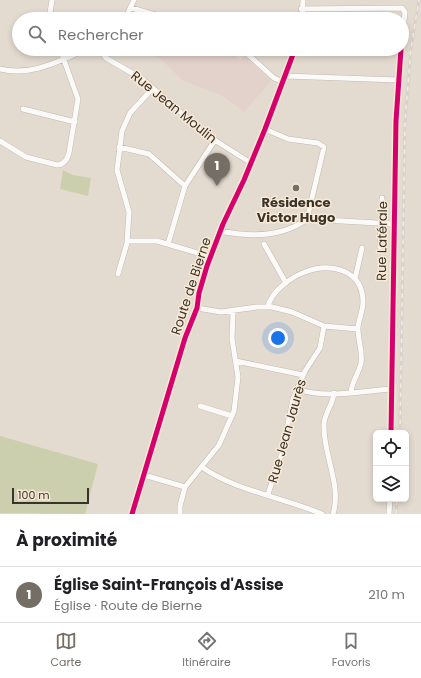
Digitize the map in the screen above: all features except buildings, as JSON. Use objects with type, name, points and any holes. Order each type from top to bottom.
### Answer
[{"type":"street","points":[[50,12],[52,0]]},
{"type":"street","points":[[129,12],[134,0]]},
{"type":"street","points":[[300,0],[302,9]]},
{"type":"street","points":[[302,9],[303,0]]},
{"type":"street","points":[[131,8],[145,12]]},
{"type":"street","points":[[302,9],[402,8],[405,12]]},
{"type":"street","points":[[0,69],[14,71],[35,69],[69,56]]},
{"type":"street","name":"Rue Jean Moulin","points":[[104,56],[133,72],[193,124],[251,163]]},
{"type":"street","points":[[250,56],[274,78],[398,80]]},
{"type":"street","name":"Route de Bierne","points":[[132,514],[189,326],[197,308],[200,290],[220,231],[265,129],[292,56]]},
{"type":"street","name":"Rue Latérale","points":[[391,430],[394,224],[398,80],[400,56]]},
{"type":"street","points":[[0,141],[29,158],[57,165],[63,164],[68,155],[78,104],[77,93],[64,58]]},
{"type":"street","points":[[118,274],[128,240],[128,209],[117,170],[119,147],[123,127],[128,116],[153,88]]},
{"type":"street","points":[[23,109],[75,122]]},
{"type":"street","points":[[265,129],[288,139],[317,143],[324,147],[307,219]]},
{"type":"street","points":[[168,244],[185,186],[215,140]]},
{"type":"street","points":[[119,147],[149,154],[185,186]]},
{"type":"street","points":[[380,247],[382,198]]},
{"type":"street","points":[[220,231],[268,235],[296,225],[307,219],[394,224]]},
{"type":"street","points":[[128,240],[151,240],[211,257]]},
{"type":"street","points":[[264,244],[286,283]]},
{"type":"street","points":[[355,279],[362,248]]},
{"type":"street","points":[[268,306],[272,297],[286,283],[300,273],[325,267],[339,268],[355,279],[360,287],[363,297],[363,307],[358,329],[362,358],[351,392]]},
{"type":"street","points":[[197,308],[218,312],[268,306],[292,312],[324,326],[358,329]]},
{"type":"street","points":[[180,514],[180,506],[185,487],[220,445],[232,416],[237,393],[236,361],[232,339],[233,311]]},
{"type":"street","name":"Rue Jean Jaurès","points":[[268,494],[282,453],[291,406],[303,375],[320,348],[324,326]]},
{"type":"street","points":[[236,361],[303,375]]},
{"type":"street","points":[[297,389],[312,393],[334,393],[392,389]]},
{"type":"street","points":[[333,514],[336,492],[326,451],[324,424],[325,414],[334,393]]},
{"type":"street","points":[[200,406],[232,416]]},
{"type":"street","points":[[202,467],[226,481],[268,494],[322,514]]},
{"type":"street","points":[[144,475],[185,487]]},
{"type":"street","points":[[389,514],[390,502]]},
{"type":"shaded area","points":[[155,56],[235,56],[240,60],[244,56],[271,81],[244,112],[223,96],[182,80],[161,59]]},
{"type":"green space","points":[[63,170],[73,175],[91,178],[88,196],[60,189]]},
{"type":"green space","points":[[0,436],[98,464],[85,514],[0,513]]},
{"type":"railway","points":[[400,430],[405,122],[411,48],[419,0]]},
{"type":"railway","points":[[396,514],[397,502]]},
{"type":"cycle path","points":[[132,514],[185,338],[197,308],[199,293],[207,266],[223,224],[244,180],[265,129],[292,56]]},
{"type":"cycle path","points":[[391,430],[396,121],[401,56]]},
{"type":"place","name":"Église Saint-François d'Assise","points":[[217,186]]},
{"type":"place","name":"Résidence Victor Hugo","points":[[296,188]]}]
